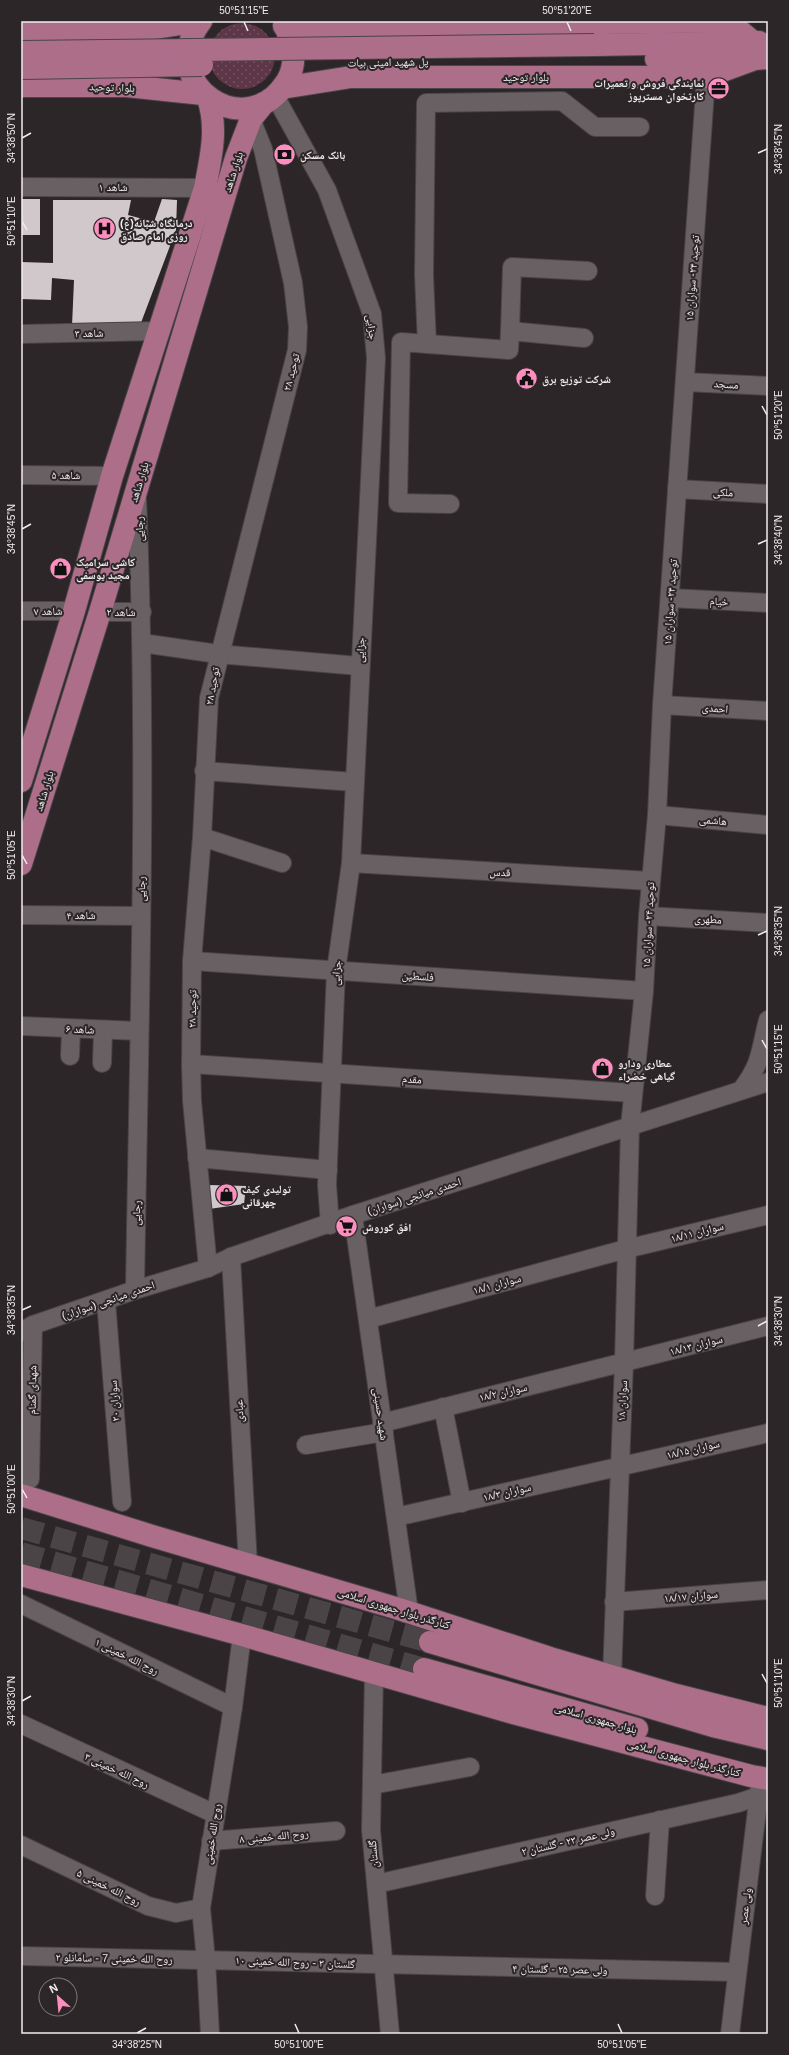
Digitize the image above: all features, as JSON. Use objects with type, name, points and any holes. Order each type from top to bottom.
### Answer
[{"type":"main road","points":[[21,30],[155,28],[201,21]]},
{"type":"main road","name":"بلوار شاهد","points":[[21,781],[74,611],[112,476],[205,188],[212,153],[213,114],[206,96],[195,83],[190,70],[188,57],[189,43],[194,30],[201,21]]},
{"type":"main road","points":[[281,23],[352,27],[623,21],[728,21],[761,50]]},
{"type":"main road","name":"بلوار شاهد","points":[[21,864],[100,612],[238,155],[268,102],[289,77],[293,64],[293,51],[290,38],[281,23]]},
{"type":"main road","points":[[350,77],[342,70],[337,62],[336,52],[338,42],[344,33],[352,27]]},
{"type":"main road","points":[[127,86],[141,68],[143,55],[140,41],[135,33],[128,29]]},
{"type":"main road","name":"بلوار توحید","points":[[21,86],[127,86],[206,96],[230,108],[241,109],[350,77],[706,77],[761,50]]},
{"type":"main road","name":"پل شهید امینی بیات","points":[[21,52],[594,52],[761,50]]},
{"type":"main road","name":"پل شهید امینی بیات","points":[[21,68],[594,52]]},
{"type":"main road","points":[[212,153],[216,143],[226,137],[231,137],[235,140],[238,155]]},
{"type":"main road","name":"کنارگذر بلوار جمهوری اسلامی","points":[[25,1487],[248,1565],[409,1612],[612,1676],[689,1698],[768,1718]]},
{"type":"main road","name":"کنارگذر بلوار جمهوری اسلامی","points":[[21,1575],[242,1635],[513,1713],[764,1780]]},
{"type":"main road","points":[[430,1642],[713,1726],[768,1739]]},
{"type":"main road","name":"بلوار جمهوری اسلامی","points":[[424,1669],[764,1780]]},
{"type":"street","points":[[562,100],[563,77]]},
{"type":"street","name":"توحید ۲۴- سواران ۱۵","points":[[630,1126],[644,991],[650,881],[657,815],[662,705],[706,77]]},
{"type":"street","points":[[427,344],[424,275],[426,103],[562,100],[595,127],[640,127]]},
{"type":"street","name":"توحید ۲۸","points":[[208,1268],[192,1101],[191,1064],[192,961],[202,837],[204,771],[209,698],[218,654],[297,350],[298,327],[293,283],[263,149],[268,102]]},
{"type":"street","name":"جزایی","points":[[268,102],[327,190],[372,314],[376,358],[350,863],[336,971],[330,1074],[328,1170],[330,1225]]},
{"type":"street","name":"شاهد ۱","points":[[21,187],[205,188]]},
{"type":"street","points":[[450,504],[398,503],[401,342],[509,350],[512,267],[588,272]]},
{"type":"street","name":"شاهد ۳","points":[[21,334],[158,331]]},
{"type":"street","points":[[510,331],[584,338]]},
{"type":"street","name":"مسجد","points":[[684,382],[768,386]]},
{"type":"street","name":"شاهد ۵","points":[[21,475],[112,476]]},
{"type":"street","name":"رجایی","points":[[135,1290],[141,916],[142,643],[137,488]]},
{"type":"street","name":"ملکی","points":[[677,489],[768,494]]},
{"type":"street","name":"خیام","points":[[670,598],[768,603]]},
{"type":"street","name":"شاهد ۷","points":[[21,611],[74,611]]},
{"type":"street","name":"شاهد ۲","points":[[100,612],[142,612]]},
{"type":"street","points":[[142,643],[218,654],[359,666]]},
{"type":"street","name":"احمدی","points":[[662,705],[768,712]]},
{"type":"street","points":[[204,771],[354,782]]},
{"type":"street","name":"هاشمی","points":[[657,815],[768,825]]},
{"type":"street","points":[[202,837],[282,863]]},
{"type":"street","name":"قدس","points":[[350,863],[650,881]]},
{"type":"street","name":"شاهد ۴","points":[[21,915],[141,916]]},
{"type":"street","name":"مطهری","points":[[648,916],[768,923]]},
{"type":"street","name":"فلسطین","points":[[192,961],[644,991]]},
{"type":"street","points":[[742,1089],[755,1072],[759,1061],[768,1020]]},
{"type":"street","name":"شاهد ۶","points":[[21,1026],[103,1031],[139,1031]]},
{"type":"street","points":[[70,1056],[71,1029]]},
{"type":"street","points":[[102,1063],[103,1031]]},
{"type":"street","name":"مقدم","points":[[191,1064],[633,1093]]},
{"type":"street","name":"احمدی میانجی (سواران)","points":[[25,1329],[135,1290],[208,1268],[231,1258],[330,1225],[353,1215],[742,1089],[768,1082]]},
{"type":"street","name":"سواران ۱۸","points":[[612,1676],[624,1363],[630,1126]]},
{"type":"street","points":[[197,1158],[328,1170]]},
{"type":"street","name":"شهید حسینی","points":[[353,1215],[409,1612]]},
{"type":"street","name":"سواران ۱۸/۱۱","points":[[626,1249],[768,1215]]},
{"type":"street","name":"سواران ۱۸/۱","points":[[368,1319],[626,1249]]},
{"type":"street","name":"عبادی","points":[[231,1258],[248,1565]]},
{"type":"street","name":"سواران ۲۰","points":[[106,1301],[122,1502]]},
{"type":"street","name":"سواران ۱۸/۱۳","points":[[624,1363],[768,1326]]},
{"type":"street","name":"شهدای گمنام","points":[[25,1329],[25,1487]]},
{"type":"street","name":"سواران ۱۸/۲","points":[[306,1445],[383,1428],[443,1407],[624,1363]]},
{"type":"street","points":[[443,1407],[462,1503]]},
{"type":"street","name":"سواران ۱۸/۱۵","points":[[619,1466],[768,1433]]},
{"type":"street","name":"سواران ۱۸/۳","points":[[396,1517],[619,1466]]},
{"type":"street","name":"سواران ۱۸/۱۷","points":[[614,1602],[768,1590]]},
{"type":"street","name":"روح الله خمینی ۱","points":[[21,1604],[233,1707]]},
{"type":"street","name":"روح الله خمینی","points":[[210,2034],[206,1960],[200,1908],[233,1707],[242,1635]]},
{"type":"street","name":"گلستان","points":[[374,1673],[371,1830],[390,2034]]},
{"type":"street","name":"روح الله خمینی ۳","points":[[21,1724],[215,1814]]},
{"type":"street","points":[[372,1785],[470,1767]]},
{"type":"street","name":"ولی عصر ۲۳ - گلستان ۲","points":[[376,1884],[738,1802],[764,1780]]},
{"type":"street","name":"ولی عصر","points":[[730,2034],[737,1972],[764,1780]]},
{"type":"street","points":[[655,1896],[660,1820]]},
{"type":"street","name":"روح الله خمینی ۸","points":[[211,1841],[336,1830]]},
{"type":"street","name":"روح الله خمینی ۵","points":[[21,1845],[148,1906],[176,1913],[200,1908]]},
{"type":"street","name":"روح الله خمینی 7 - سامانلو ۲","points":[[21,1956],[206,1960]]},
{"type":"street","name":"گلستان ۳ - روح الله خمینی ۱۰","points":[[206,1960],[384,1965]]},
{"type":"street","name":"ولی عصر ۲۵ - گلستان ۴","points":[[384,1965],[737,1972]]},
{"type":"shaded area","points":[[242,23],[255,25],[270,38],[273,43],[275,56],[273,69],[260,84],[255,87],[242,89],[229,87],[214,74],[211,69],[209,56],[211,43],[224,28],[229,25]]},
{"type":"building","points":[[21,199],[40,199],[40,235],[21,235]]},
{"type":"building","points":[[162,199],[177,200],[176,230],[139,328],[72,326],[74,280],[52,278],[51,300],[21,299],[21,262],[53,263],[53,200],[131,200],[128,215],[154,222]]},
{"type":"building","name":"تولیدی کیف چهرقانی","points":[[209,1185],[246,1186],[244,1204],[209,1209]]},
{"type":"tunnel","points":[[21,1528],[430,1642]]},
{"type":"tunnel","points":[[21,1553],[424,1669]]},
{"type":"place","name":"نمایندگی فروش و تعمیرات کارتخوان مسترپوز","points":[[719,89]]},
{"type":"place","name":"بانک مسکن","points":[[284,155]]},
{"type":"place","name":"(ع)درمانگاه شبانه روزی امام صادق","points":[[105,229]]},
{"type":"place","name":"شرکت توزیع برق","points":[[527,379]]},
{"type":"place","name":"کاشی سرامیک مجید یوسفی","points":[[60,568]]},
{"type":"place","name":"عطاری ودارو گیاهی خضراء","points":[[602,1069]]},
{"type":"place","name":"تولیدی کیف چهرقانی","points":[[227,1195]]},
{"type":"place","name":"افق کوروش","points":[[346,1227]]}]
